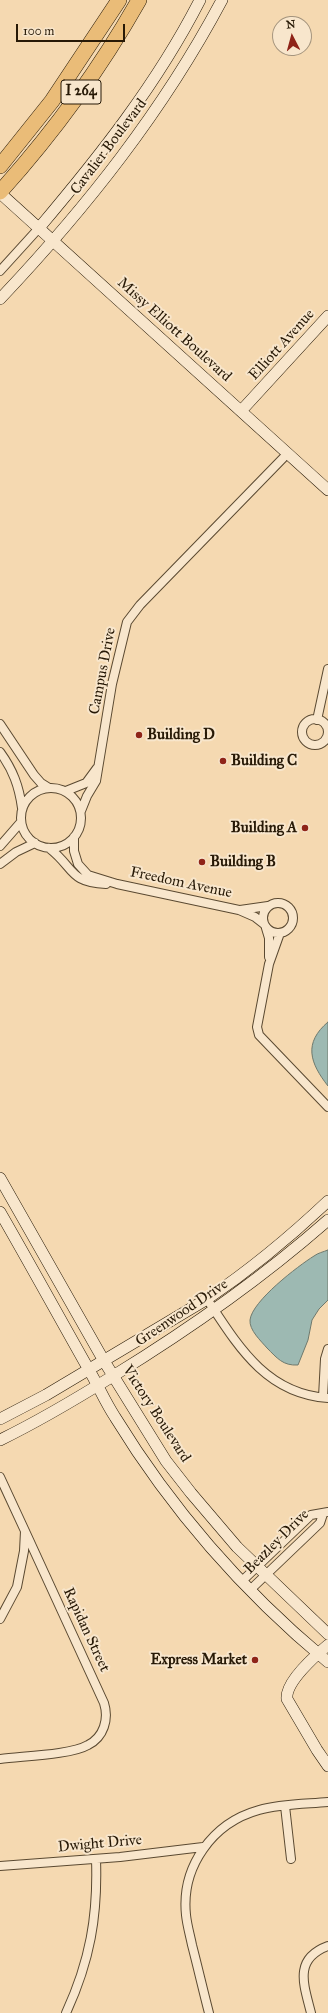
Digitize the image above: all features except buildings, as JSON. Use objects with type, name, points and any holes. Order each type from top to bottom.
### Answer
[{"type":"highway","name":"I 264","points":[[1,165],[70,76],[119,0]]},
{"type":"highway","name":"I 264","points":[[0,193],[53,129],[82,90],[139,0]]},
{"type":"street","name":"Cavalier Boulevard","points":[[0,271],[39,228],[86,172],[129,116],[159,71],[200,0]]},
{"type":"street","name":"Cavalier Boulevard","points":[[0,299],[53,241],[139,135],[184,68],[222,0]]},
{"type":"street","name":"Missy Elliott Boulevard","points":[[0,193],[328,490]]},
{"type":"street","name":"Elliott Avenue","points":[[241,411],[328,316]]},
{"type":"street","name":"Campus Drive","points":[[81,810],[96,781],[97,767],[103,748],[112,684],[127,622],[140,605],[288,453]]},
{"type":"street","points":[[317,720],[328,669]]},
{"type":"street","points":[[0,724],[40,783],[49,788],[66,791],[77,802],[81,810],[82,820],[74,837],[62,846],[49,848],[35,843],[28,838],[21,822],[22,808],[19,787],[10,765],[0,752]]},
{"type":"street","name":"Campus Drive","points":[[66,791],[86,783],[97,767]]},
{"type":"street","points":[[22,808],[27,799],[35,792],[49,788]]},
{"type":"street","points":[[0,846],[21,822]]},
{"type":"street","name":"Freedom Avenue","points":[[74,837],[74,851],[78,864],[88,875],[117,884],[239,910],[255,917],[275,933],[285,932],[292,924],[293,913],[282,903],[239,910]]},
{"type":"street","points":[[0,864],[16,852],[35,843]]},
{"type":"street","name":"Freedom Avenue","points":[[49,848],[60,856],[80,880],[94,883],[117,884]]},
{"type":"street","name":"Freedom Avenue","points":[[268,906],[263,915],[269,938],[269,964]]},
{"type":"street","name":"Freedom Avenue","points":[[280,933],[269,964],[257,1027],[259,1035],[328,1107]]},
{"type":"street","name":"Victory Boulevard","points":[[0,1178],[104,1361],[155,1443],[178,1476],[212,1518],[261,1570],[328,1634]]},
{"type":"street","name":"Greenwood Drive","points":[[0,1419],[89,1370],[207,1299],[228,1285],[328,1201]]},
{"type":"street","points":[[0,1212],[114,1416],[152,1472],[203,1539],[250,1590],[328,1662]]},
{"type":"street","name":"Greenwood Drive","points":[[0,1440],[62,1408],[215,1311],[290,1254],[328,1220]]},
{"type":"street","points":[[207,1299],[249,1358],[272,1380],[294,1392],[326,1398],[325,1359],[328,1349]]},
{"type":"street","name":"Rapidan Street","points":[[0,1477],[104,1703],[106,1718],[105,1725],[95,1741],[79,1749],[0,1758]]},
{"type":"street","name":"Beazley Drive","points":[[250,1590],[261,1570],[311,1515],[326,1513]]},
{"type":"street","name":"Beazley Drive","points":[[242,1581],[261,1570],[320,1523],[326,1513]]},
{"type":"street","points":[[0,1619],[12,1599],[17,1586],[24,1551],[25,1531]]},
{"type":"street","points":[[328,1645],[294,1680],[287,1694],[287,1699],[328,1766]]},
{"type":"street","points":[[209,2013],[186,1916],[187,1888],[191,1871],[203,1848],[210,1838],[221,1829],[247,1814],[259,1810],[285,1806],[328,1802]]},
{"type":"street","points":[[285,1806],[291,1858]]},
{"type":"street","name":"Dwight Drive","points":[[0,1866],[96,1859],[203,1848]]},
{"type":"street","points":[[66,2013],[84,1971],[93,1931],[96,1907],[96,1859]]},
{"type":"street","points":[[311,2013],[303,1980],[303,1972],[307,1962],[314,1953],[328,1946]]},
{"type":"water","points":[[328,1022],[328,1086],[313,1061],[312,1045],[320,1030]]},
{"type":"water","points":[[328,1250],[328,1300],[319,1309],[312,1320],[308,1340],[298,1365],[284,1363],[267,1348],[251,1328],[250,1320],[253,1312],[267,1294],[287,1276],[319,1253]]},
{"type":"place","name":"Building D","points":[[139,735]]},
{"type":"place","name":"Building C","points":[[223,761]]},
{"type":"place","name":"Building A","points":[[305,828]]},
{"type":"place","name":"Building B","points":[[202,862]]},
{"type":"place","name":"Express Market","points":[[255,1660]]}]
